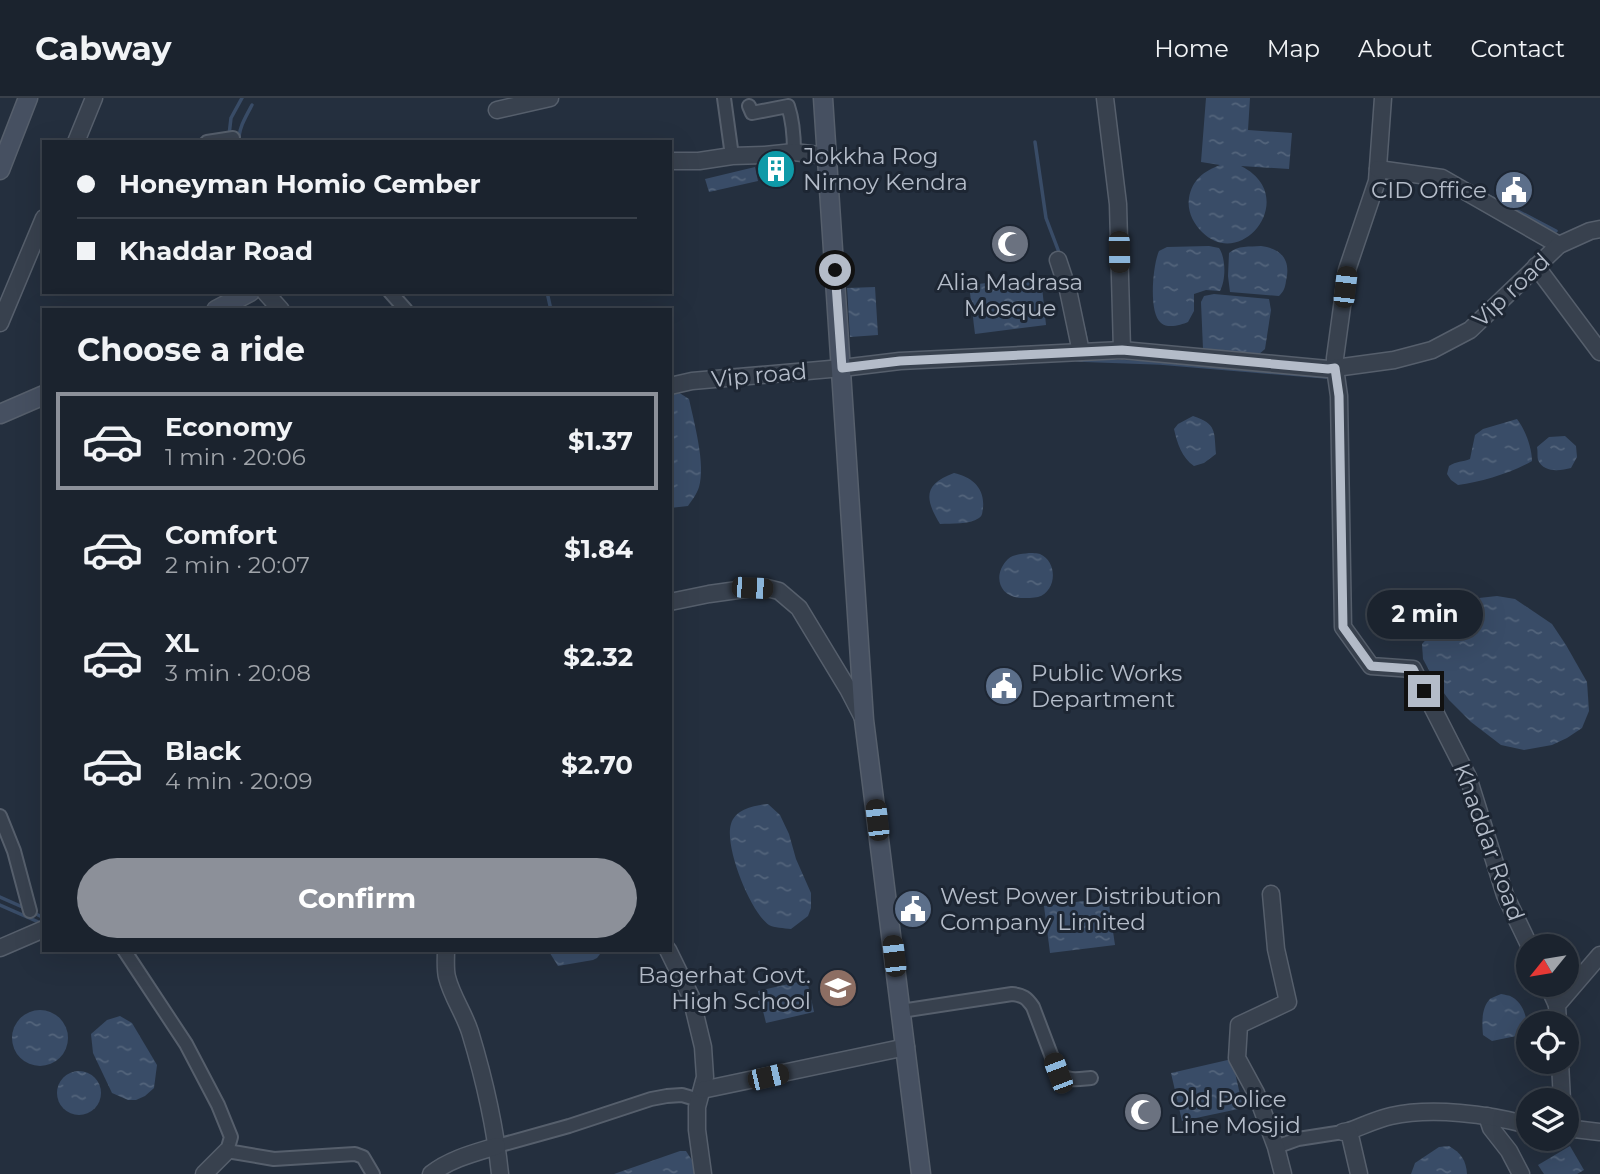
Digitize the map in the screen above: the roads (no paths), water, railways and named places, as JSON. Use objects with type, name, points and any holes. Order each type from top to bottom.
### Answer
[{"type":"main road","points":[[0,170],[27,98]]},
{"type":"main road","points":[[823,98],[864,720],[921,1174]]},
{"type":"main road","points":[[220,308],[246,294]]},
{"type":"main road","points":[[0,414],[42,396]]},
{"type":"street","points":[[77,140],[94,98]]},
{"type":"street","points":[[497,110],[550,98]]},
{"type":"street","points":[[724,98],[732,156]]},
{"type":"street","points":[[1105,98],[1118,204],[1122,350]]},
{"type":"street","name":"Khaddar Road","points":[[1383,98],[1377,181],[1347,270],[1335,368],[1339,396],[1343,627],[1371,666],[1413,669],[1468,777],[1505,895],[1524,934]]},
{"type":"street","points":[[749,106],[752,113],[788,106],[793,127],[794,152]]},
{"type":"street","points":[[220,140],[233,138]]},
{"type":"street","points":[[672,161],[794,152],[827,156]]},
{"type":"street","points":[[1378,169],[1442,178],[1559,245]]},
{"type":"street","points":[[0,323],[42,223]]},
{"type":"street","name":"Vip road","points":[[672,386],[692,381],[900,361],[1122,350],[1328,369],[1394,360],[1432,350],[1470,330],[1559,245],[1600,229]]},
{"type":"street","points":[[1058,260],[1081,352]]},
{"type":"street","points":[[1536,267],[1600,352]]},
{"type":"street","points":[[267,294],[279,308]]},
{"type":"street","points":[[392,294],[404,308]]},
{"type":"street","points":[[672,602],[752,588],[779,592],[799,608],[864,720]]},
{"type":"street","points":[[0,816],[30,911]]},
{"type":"street","points":[[1271,894],[1276,949],[1288,1002],[1239,1025],[1237,1058],[1256,1093],[1283,1174]]},
{"type":"street","points":[[0,948],[42,930]]},
{"type":"street","points":[[125,952],[186,1044],[218,1105],[231,1137],[227,1151],[204,1174]]},
{"type":"street","points":[[446,952],[446,974],[454,998],[467,1021],[480,1064],[494,1124],[499,1174]]},
{"type":"street","points":[[669,952],[691,997],[703,1047],[705,1077],[697,1107],[703,1174]]},
{"type":"street","points":[[1557,1005],[1600,955]]},
{"type":"street","points":[[901,1011],[1012,994],[1021,995],[1028,999],[1032,1007],[1058,1073],[1069,1080],[1091,1078]]},
{"type":"street","points":[[1554,998],[1557,1011]]},
{"type":"street","points":[[431,1174],[460,1157],[651,1099],[700,1095],[906,1047]]},
{"type":"street","points":[[1276,1147],[1306,1137],[1346,1131],[1389,1116],[1414,1112],[1498,1117],[1516,1122]]},
{"type":"street","points":[[1487,1116],[1490,1128],[1509,1151],[1521,1174]]},
{"type":"street","points":[[1579,1130],[1600,1132]]},
{"type":"street","points":[[1346,1131],[1359,1174]]},
{"type":"street","points":[[227,1151],[274,1159],[355,1154],[363,1157],[373,1174]]},
{"type":"water","points":[[1206,98],[1250,98],[1248,130],[1292,133],[1289,169],[1241,166],[1258,179],[1266,195],[1266,211],[1259,225],[1248,237],[1233,243],[1218,242],[1202,232],[1193,221],[1189,208],[1189,198],[1196,181],[1204,173],[1220,165],[1201,162]]},
{"type":"water","points":[[755,167],[758,181],[709,192],[705,179]]},
{"type":"water","points":[[1261,246],[1279,253],[1286,261],[1287,274],[1282,293],[1279,296],[1230,292],[1229,253],[1240,248]]},
{"type":"water","points":[[1167,247],[1219,248],[1223,257],[1224,275],[1220,291],[1206,290],[1194,294],[1194,311],[1188,322],[1175,326],[1164,325],[1157,318],[1153,299],[1155,266],[1159,251]]},
{"type":"water","points":[[1041,277],[1046,325],[975,334],[969,285]]},
{"type":"water","points":[[875,287],[878,335],[850,337],[847,288]]},
{"type":"water","points":[[1214,294],[1269,299],[1271,310],[1265,349],[1258,355],[1209,352],[1203,349],[1201,302],[1204,296]]},
{"type":"water","points":[[678,392],[689,399],[698,443],[701,478],[697,492],[688,506],[672,508],[672,394]]},
{"type":"water","points":[[1193,416],[1213,429],[1216,454],[1204,463],[1194,466],[1181,450],[1174,429]]},
{"type":"water","points":[[1517,419],[1531,450],[1532,461],[1506,473],[1476,482],[1458,485],[1451,480],[1447,474],[1449,466],[1470,459],[1475,435],[1483,429]]},
{"type":"water","points":[[1565,436],[1576,446],[1577,457],[1571,468],[1557,470],[1544,467],[1538,460],[1537,447],[1549,437]]},
{"type":"water","points":[[954,473],[976,484],[982,495],[982,514],[970,522],[940,524],[931,507],[930,493],[937,482]]},
{"type":"water","points":[[1040,554],[1050,563],[1052,583],[1044,594],[1038,597],[1013,597],[1007,594],[1000,584],[1000,572],[1010,557]]},
{"type":"water","points":[[1497,596],[1515,599],[1552,624],[1587,682],[1589,711],[1582,728],[1552,745],[1524,750],[1501,745],[1471,722],[1449,700],[1423,659],[1422,644],[1451,612],[1470,599]]},
{"type":"water","points":[[768,804],[780,815],[811,893],[808,916],[791,929],[771,926],[762,918],[740,878],[731,847],[733,819],[741,811]]},
{"type":"water","points":[[1108,898],[1115,945],[1050,953],[1044,906]]},
{"type":"water","points":[[549,952],[602,952],[593,960],[558,966]]},
{"type":"water","points":[[807,980],[814,1012],[766,1023],[758,991]]},
{"type":"water","points":[[1501,994],[1511,996],[1522,1007],[1524,1011],[1516,1011],[1516,1036],[1492,1041],[1483,1035],[1482,1021],[1490,999]]},
{"type":"water","points":[[40,1010],[51,1012],[60,1018],[66,1027],[66,1049],[60,1058],[51,1064],[40,1066],[29,1064],[20,1058],[14,1049],[12,1038],[14,1027],[20,1018],[29,1012]]},
{"type":"water","points":[[120,1016],[132,1023],[157,1065],[154,1088],[136,1100],[128,1100],[112,1093],[93,1053],[91,1034],[107,1020]]},
{"type":"water","points":[[1232,1059],[1243,1108],[1182,1121],[1171,1073]]},
{"type":"water","points":[[79,1071],[94,1078],[101,1093],[94,1108],[79,1115],[64,1108],[57,1093],[64,1078]]},
{"type":"water","points":[[1449,1146],[1462,1157],[1467,1174],[1411,1174],[1415,1163],[1439,1147]]},
{"type":"water","points":[[686,1151],[698,1174],[614,1174]]},
{"type":"water","points":[[1562,1151],[1573,1151],[1584,1170],[1577,1174],[1544,1174],[1538,1165]]},
{"type":"waterway","points":[[229,135],[231,118],[242,98]]},
{"type":"waterway","points":[[239,140],[241,127],[252,105]]},
{"type":"waterway","points":[[1035,142],[1046,218],[1060,255]]},
{"type":"waterway","points":[[1483,193],[1556,231]]},
{"type":"waterway","points":[[547,294],[551,308]]},
{"type":"waterway","points":[[1084,329],[1087,345]]},
{"type":"waterway","points":[[1077,360],[1160,363],[1326,377]]},
{"type":"waterway","points":[[0,897],[27,909]]},
{"type":"waterway","points":[[0,905],[42,924]]},
{"type":"waterway","points":[[34,913],[42,917]]},
{"type":"place","name":"Jokkha Rog Nirnoy Kendra","points":[[776,169]]},
{"type":"place","name":"CID Office","points":[[1514,190]]},
{"type":"place","name":"Alia Madrasa Mosque","points":[[1010,244]]},
{"type":"place","name":"Public Works Department","points":[[1004,686]]},
{"type":"place","name":"West Power Distribution Company Limited","points":[[913,909]]},
{"type":"place","name":"Bagerhat Govt. High School","points":[[838,988]]},
{"type":"place","name":"Old Police Line Mosjid","points":[[1143,1112]]}]
